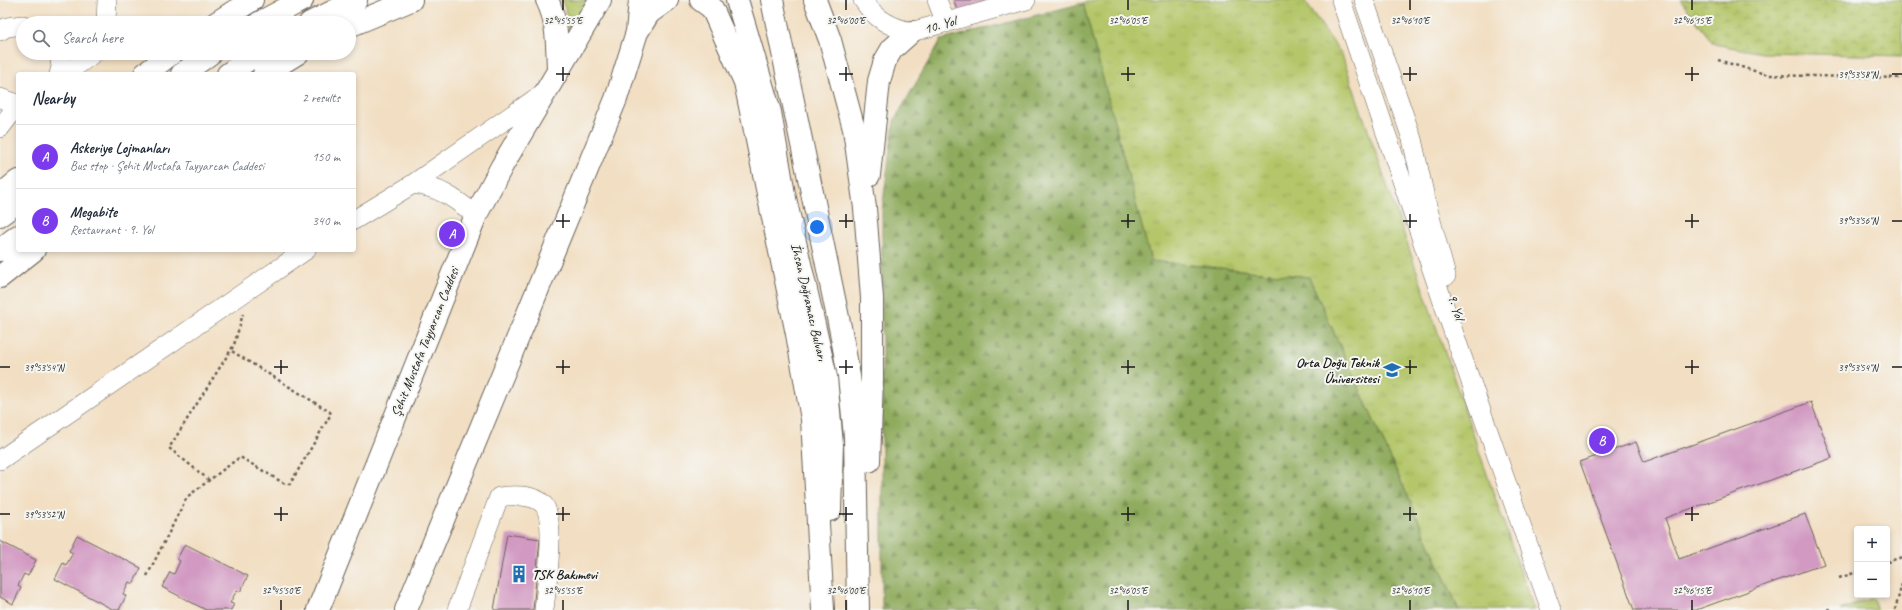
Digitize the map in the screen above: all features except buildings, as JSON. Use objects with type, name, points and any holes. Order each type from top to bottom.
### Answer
[{"type":"main road","points":[[273,16],[302,0]]},
{"type":"main road","points":[[324,16],[356,0]]},
{"type":"main road","points":[[356,23],[411,0]]},
{"type":"main road","points":[[547,0],[552,11],[555,25],[558,69]]},
{"type":"main road","name":"Şehit Mustafa Tayyarcan Caddesi","points":[[318,610],[476,215],[558,69],[600,0]]},
{"type":"main road","points":[[406,610],[616,99],[637,32],[640,0]]},
{"type":"main road","points":[[637,32],[649,13],[667,0]]},
{"type":"main road","name":"İhsan Doğramacı Bulvarı","points":[[737,0],[770,112],[784,194],[826,377],[832,445],[828,610]]},
{"type":"main road","name":"İhsan Doğramacı Bulvarı","points":[[772,0],[840,325],[849,376],[855,437],[858,610]]},
{"type":"main road","points":[[815,0],[830,40],[854,129],[865,208],[872,298],[872,379],[863,610]]},
{"type":"main road","points":[[226,16],[247,2]]},
{"type":"main road","points":[[708,3],[745,82],[797,334],[812,419],[822,610]]},
{"type":"main road","points":[[865,208],[879,81],[885,61],[892,49],[911,32]]},
{"type":"main road","points":[[148,72],[163,60]]},
{"type":"main road","points":[[185,72],[202,60]]},
{"type":"main road","points":[[231,72],[248,60]]},
{"type":"main road","points":[[267,72],[287,60]]},
{"type":"main road","points":[[0,196],[16,183]]},
{"type":"main road","points":[[0,215],[16,203]]},
{"type":"main road","points":[[0,250],[16,238]]},
{"type":"main road","points":[[0,277],[31,252]]},
{"type":"street","points":[[106,16],[107,0]]},
{"type":"street","name":"10. Yol","points":[[863,0],[869,10],[880,20],[895,28],[911,32],[1014,2]]},
{"type":"street","points":[[937,0],[946,23]]},
{"type":"street","name":"9. Yol","points":[[1331,0],[1347,22]]},
{"type":"street","name":"9. Yol","points":[[1341,0],[1347,22],[1551,610]]},
{"type":"street","name":"9. Yol","points":[[1364,0],[1412,139],[1426,202],[1454,302],[1560,610]]},
{"type":"street","points":[[0,31],[7,27],[16,26]]},
{"type":"street","points":[[60,60],[61,67],[60,72]]},
{"type":"street","points":[[64,72],[72,69],[84,60]]},
{"type":"street","points":[[356,219],[413,184],[545,92]]},
{"type":"street","points":[[0,98],[16,104]]},
{"type":"street","points":[[0,128],[16,108]]},
{"type":"street","points":[[413,184],[430,186],[448,194],[476,215]]},
{"type":"street","points":[[0,460],[303,252]]},
{"type":"street","points":[[457,610],[499,497],[508,495],[534,499],[543,504],[548,512],[550,548],[544,610]]},
{"type":"path","points":[[1718,60],[1768,75],[1902,78]]},
{"type":"path","points":[[209,480],[169,448],[234,345],[250,288]]},
{"type":"path","points":[[147,576],[186,497],[240,457],[285,484],[290,484],[331,414],[230,350]]},
{"type":"path","points":[[1890,561],[1902,557]]},
{"type":"path","points":[[1839,578],[1854,573]]},
{"type":"path","points":[[1894,610],[1902,584]]},
{"type":"green space","points":[[561,0],[587,0],[569,29],[565,8]]},
{"type":"green space","points":[[1095,0],[1304,0],[1342,55],[1534,610],[1459,610],[1309,277],[1151,261],[1083,3]]},
{"type":"green space","points":[[1680,0],[1902,0],[1902,56],[1762,53],[1714,44]]},
{"type":"green space","points":[[1083,3],[1151,261],[1309,277],[1459,610],[882,610],[882,210],[894,121],[941,40]]},
{"type":"green space","points":[[1873,598],[1877,610],[1840,610]]},
{"type":"place","name":"Askeriye Lojmanları","points":[[452,234]]},
{"type":"place","name":"Orta Doğu Teknik Üniversitesi","points":[[1392,370]]},
{"type":"place","name":"Megabite","points":[[1602,441]]},
{"type":"place","name":"TSK Bakımevi","points":[[519,574]]}]
